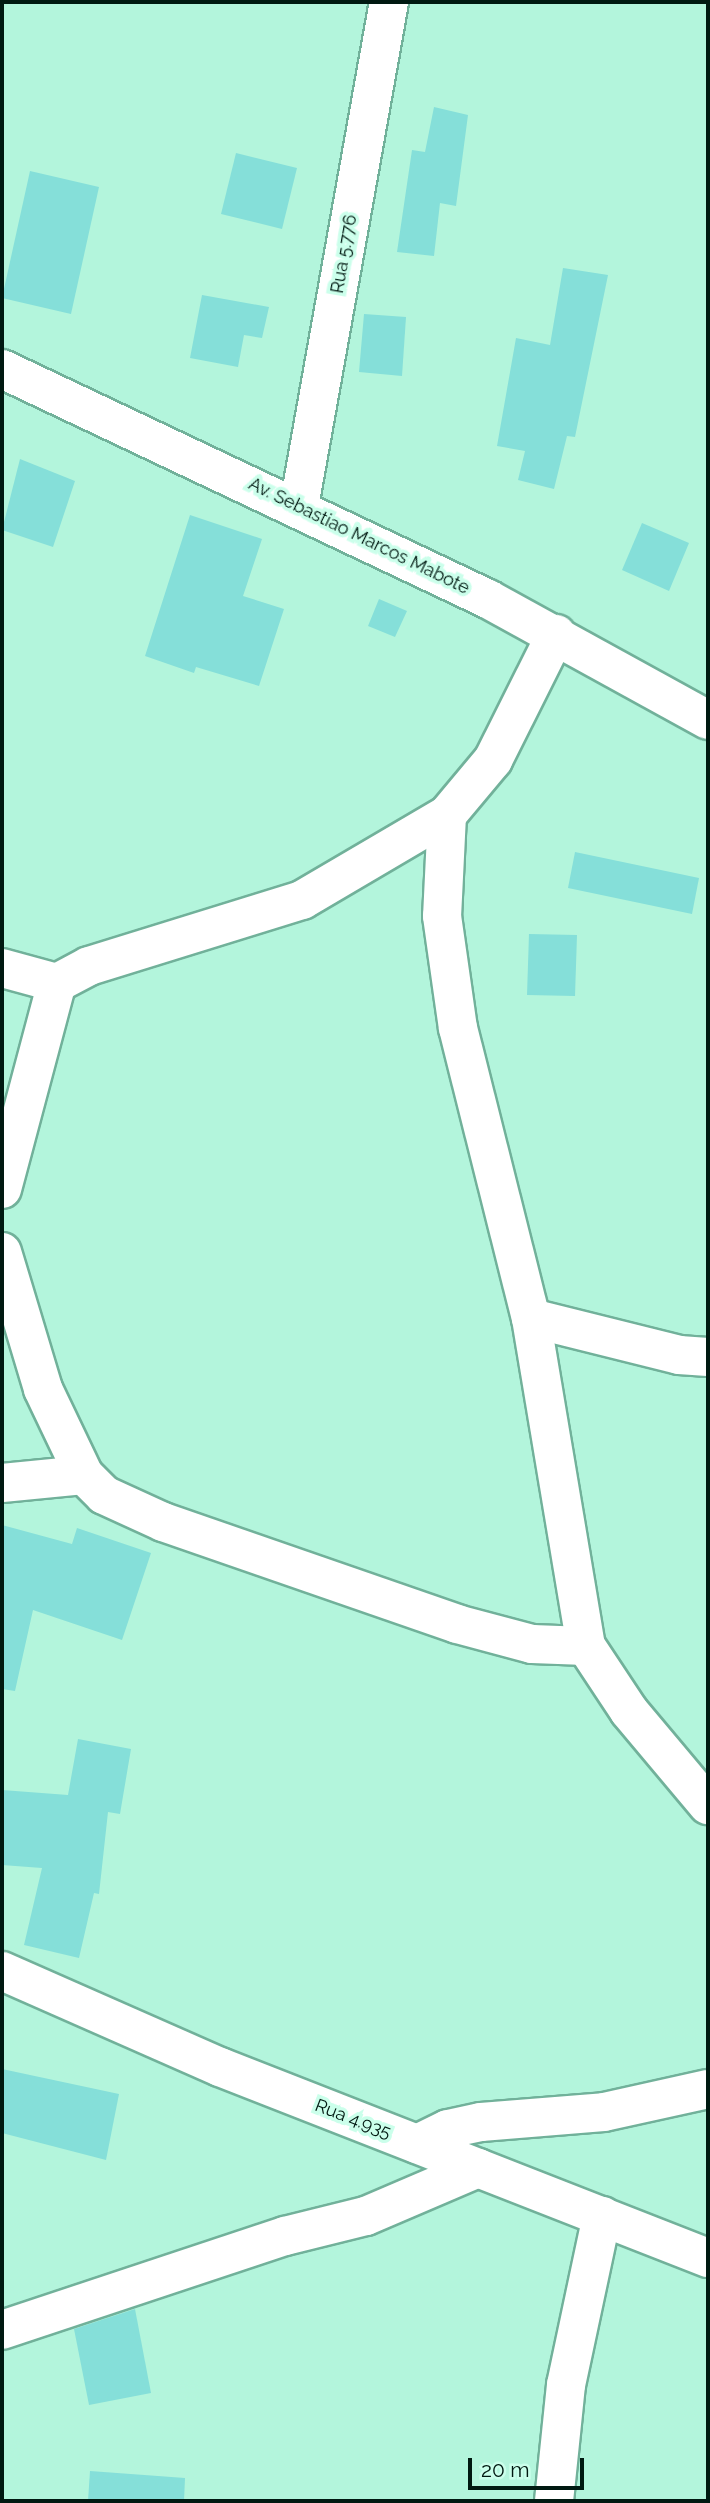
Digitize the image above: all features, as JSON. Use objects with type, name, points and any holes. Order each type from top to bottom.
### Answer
[{"type":"street","name":"Rua 5.776","points":[[299,506],[389,2]]},
{"type":"street","name":"Av. Sebastiao Marcos Mabote","points":[[2,369],[299,506],[556,634],[708,720]]},
{"type":"street","points":[[2,968],[57,983],[89,966],[302,900],[447,815],[493,760],[556,634]]},
{"type":"street","points":[[447,815],[442,916],[458,1028],[531,1318],[586,1646],[629,1711],[707,1799]]},
{"type":"street","points":[[2,1189],[57,983]]},
{"type":"street","points":[[2,1252],[43,1389],[84,1475],[104,1495],[163,1522],[444,1620],[532,1643],[586,1646]]},
{"type":"street","points":[[531,1318],[679,1355],[708,1357]]},
{"type":"street","points":[[2,1483],[84,1475]]},
{"type":"street","name":"Rua 4.935","points":[[2,1971],[220,2067],[708,2258]]},
{"type":"street","points":[[417,2144],[459,2127],[604,2112],[708,2089]]},
{"type":"street","points":[[2,2330],[272,2239],[366,2217],[478,2168]]},
{"type":"street","points":[[554,2501],[566,2385],[602,2216]]},
{"type":"building","points":[[434,107],[468,115],[456,206],[440,203],[434,256],[397,252],[412,150],[425,152]]},
{"type":"building","points":[[236,153],[297,168],[282,229],[221,214]]},
{"type":"building","points":[[30,171],[99,187],[71,314],[2,298]]},
{"type":"building","points":[[563,268],[608,275],[575,437],[567,436],[554,489],[518,480],[525,451],[497,446],[516,338],[550,345]]},
{"type":"building","points":[[202,295],[269,307],[262,338],[244,335],[238,367],[190,358]]},
{"type":"building","points":[[364,314],[406,317],[402,376],[359,372]]},
{"type":"building","points":[[20,459],[75,481],[53,547],[2,530]]},
{"type":"building","points":[[190,515],[262,539],[243,596],[284,609],[259,686],[196,667],[194,673],[145,656]]},
{"type":"building","points":[[642,523],[689,543],[669,591],[622,570]]},
{"type":"building","points":[[379,599],[407,611],[395,637],[368,626]]},
{"type":"building","points":[[575,852],[699,878],[692,914],[568,888]]},
{"type":"building","points":[[529,934],[577,935],[575,996],[527,995]]},
{"type":"building","points":[[2,1525],[72,1544],[77,1528],[151,1553],[122,1640],[33,1610],[15,1691],[2,1689]]},
{"type":"building","points":[[78,1739],[131,1749],[120,1814],[108,1812],[99,1894],[94,1893],[79,1958],[24,1945],[42,1868],[2,1865],[2,1790],[68,1795]]},
{"type":"building","points":[[2,2069],[119,2094],[106,2160],[2,2133]]},
{"type":"building","points":[[135,2309],[151,2393],[89,2405],[74,2329]]},
{"type":"building","points":[[90,2471],[185,2478],[184,2501],[88,2501]]}]
